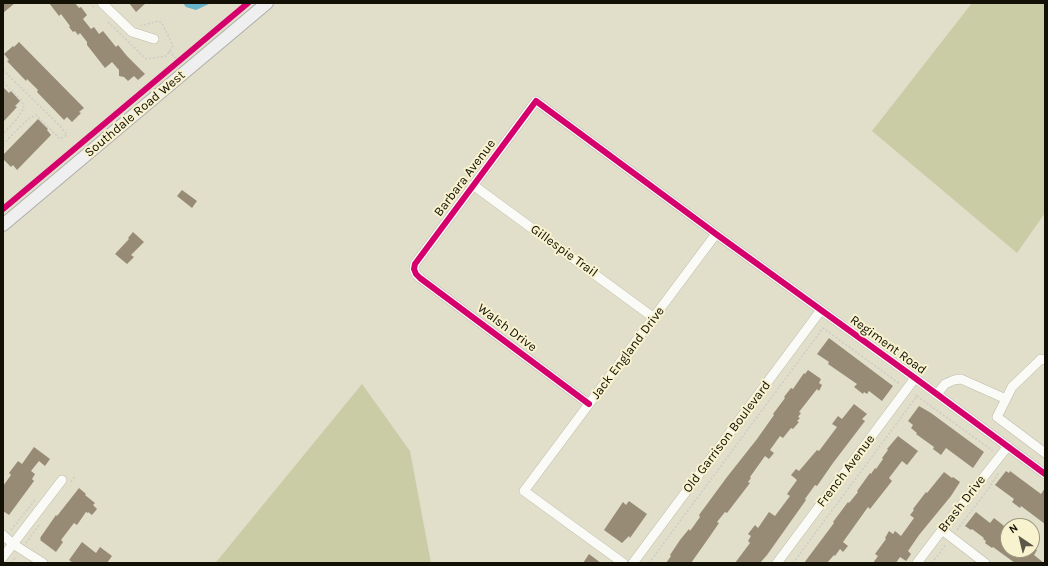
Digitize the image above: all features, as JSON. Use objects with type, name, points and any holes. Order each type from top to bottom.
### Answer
[{"type":"main road","name":"Southdale Road West","points":[[3,225],[267,3]]},
{"type":"street","points":[[102,3],[132,32],[154,39]]},
{"type":"street","name":"Barbara Avenue","points":[[414,269],[415,264],[473,184],[536,101]]},
{"type":"street","name":"Regiment Road","points":[[536,101],[1045,474]]},
{"type":"street","name":"Gillespie Trail","points":[[473,184],[654,318]]},
{"type":"street","name":"Jack England Drive","points":[[623,563],[524,491],[716,234]]},
{"type":"street","name":"Walsh Drive","points":[[414,269],[420,278],[589,404]]},
{"type":"street","name":"Old Garrison Boulevard","points":[[633,563],[821,310]]},
{"type":"street","points":[[1045,360],[1041,359],[1012,387],[997,417],[1045,453]]},
{"type":"street","name":"French Avenue","points":[[777,563],[916,378]]},
{"type":"street","points":[[937,394],[945,384],[961,379],[1006,400]]},
{"type":"street","name":"Brash Drive","points":[[918,563],[1008,446]]},
{"type":"street","points":[[3,557],[62,480]]},
{"type":"street","points":[[942,530],[985,563]]},
{"type":"street","points":[[6,534],[13,544],[43,563]]},
{"type":"path","points":[[169,51],[176,61],[183,58]]},
{"type":"path","points":[[3,70],[60,126],[67,135],[60,139],[36,115],[28,119],[3,144]]},
{"type":"path","points":[[3,82],[22,101],[24,108],[16,120],[3,134]]},
{"type":"path","points":[[649,563],[823,328],[905,388]]},
{"type":"path","points":[[911,392],[990,448]]},
{"type":"path","points":[[793,563],[917,396]]},
{"type":"path","points":[[6,534],[36,498]]},
{"type":"green space","points":[[972,3],[1045,3],[1045,213],[1017,253],[872,131]]},
{"type":"green space","points":[[362,384],[410,451],[431,563],[213,563],[217,561]]},
{"type":"water","points":[[183,3],[211,3],[196,10],[186,7]]},
{"type":"building","points":[[3,3],[15,3],[3,13]]},
{"type":"building","points":[[49,3],[75,3],[79,8],[81,7],[87,15],[83,19],[91,29],[94,27],[99,34],[103,31],[116,47],[118,45],[145,74],[138,80],[134,76],[128,81],[124,77],[119,76],[119,70],[112,62],[105,68],[87,45],[87,42],[80,33],[78,35],[75,31],[73,32],[61,14],[59,16]]},
{"type":"building","points":[[129,3],[146,3],[136,12]]},
{"type":"building","points":[[19,42],[84,108],[72,122],[67,117],[64,120],[37,92],[38,90],[27,79],[26,81],[7,61],[9,60],[4,54]]},
{"type":"building","points":[[3,87],[9,93],[11,91],[20,101],[15,106],[17,107],[3,122]]},
{"type":"building","points":[[38,119],[48,129],[47,130],[51,135],[17,170],[13,165],[11,167],[3,159],[3,155]]},
{"type":"building","points":[[182,190],[197,201],[192,208],[177,196]]},
{"type":"building","points":[[133,232],[144,242],[131,255],[134,257],[127,264],[115,254],[129,239],[128,238]]},
{"type":"building","points":[[829,338],[893,386],[882,401],[869,391],[867,394],[864,392],[863,394],[854,387],[857,384],[828,364],[829,362],[817,354]]},
{"type":"building","points":[[808,370],[821,379],[819,383],[822,385],[819,391],[817,389],[799,412],[801,413],[798,417],[800,418],[797,421],[799,422],[793,429],[791,428],[783,438],[780,436],[770,450],[774,453],[769,459],[765,456],[750,477],[751,478],[748,482],[750,483],[727,513],[725,512],[717,522],[719,523],[691,563],[666,563],[680,540],[689,529],[690,531],[700,517],[699,515],[757,439],[785,398],[784,397],[791,388],[793,389],[804,373],[805,374]]},
{"type":"building","points":[[854,404],[867,414],[862,419],[865,421],[817,486],[815,485],[767,555],[760,563],[735,563],[750,543],[748,541],[751,536],[748,534],[755,525],[758,528],[769,512],[775,516],[790,496],[787,494],[797,480],[791,475],[796,469],[799,471],[817,450],[819,451],[837,427],[832,424],[838,416],[842,419]]},
{"type":"building","points":[[919,406],[931,413],[984,452],[973,468],[946,448],[941,455],[933,449],[934,447],[916,434],[917,433],[911,428],[913,425],[908,421]]},
{"type":"building","points":[[898,436],[918,451],[907,465],[902,461],[889,478],[892,481],[870,509],[868,507],[843,542],[848,546],[843,552],[840,549],[827,563],[804,563],[848,502],[849,503],[858,492],[857,491],[870,473],[871,474],[875,468],[876,469],[888,450],[887,449]]},
{"type":"building","points":[[34,447],[50,459],[45,466],[39,461],[31,471],[35,474],[32,479],[34,481],[9,515],[3,511],[3,486],[11,475],[9,473],[18,461],[22,464]]},
{"type":"building","points":[[1006,471],[1009,473],[1010,471],[1041,494],[1045,488],[1045,524],[1040,520],[1040,518],[1037,518],[1021,506],[1020,508],[1012,502],[1014,499],[995,485]]},
{"type":"building","points":[[944,472],[960,482],[951,496],[908,551],[911,554],[907,560],[906,561],[900,557],[896,563],[873,563],[878,556],[875,554],[886,539],[885,538],[889,531],[893,534],[895,531],[901,536],[914,518],[910,515],[914,510],[913,509]]},
{"type":"building","points":[[79,488],[95,503],[93,505],[97,509],[92,515],[86,512],[77,525],[74,523],[61,540],[63,542],[56,552],[40,540],[40,538],[56,515],[57,516]]},
{"type":"building","points":[[629,501],[647,514],[630,538],[629,536],[622,543],[604,530],[623,502],[626,505]]},
{"type":"building","points":[[976,512],[990,523],[994,518],[1000,523],[1000,552],[985,543],[986,541],[983,539],[984,538],[972,529],[971,530],[965,526]]},
{"type":"building","points":[[82,542],[96,553],[100,547],[112,556],[107,563],[73,563],[69,560]]},
{"type":"building","points":[[589,554],[601,563],[583,563]]},
{"type":"building","points":[[1008,558],[1038,558],[1044,563],[1015,563]]},
{"type":"cycle path","points":[[3,209],[248,3]]},
{"type":"cycle path","points":[[589,404],[420,278],[414,269],[415,264],[536,101],[1045,474]]}]
